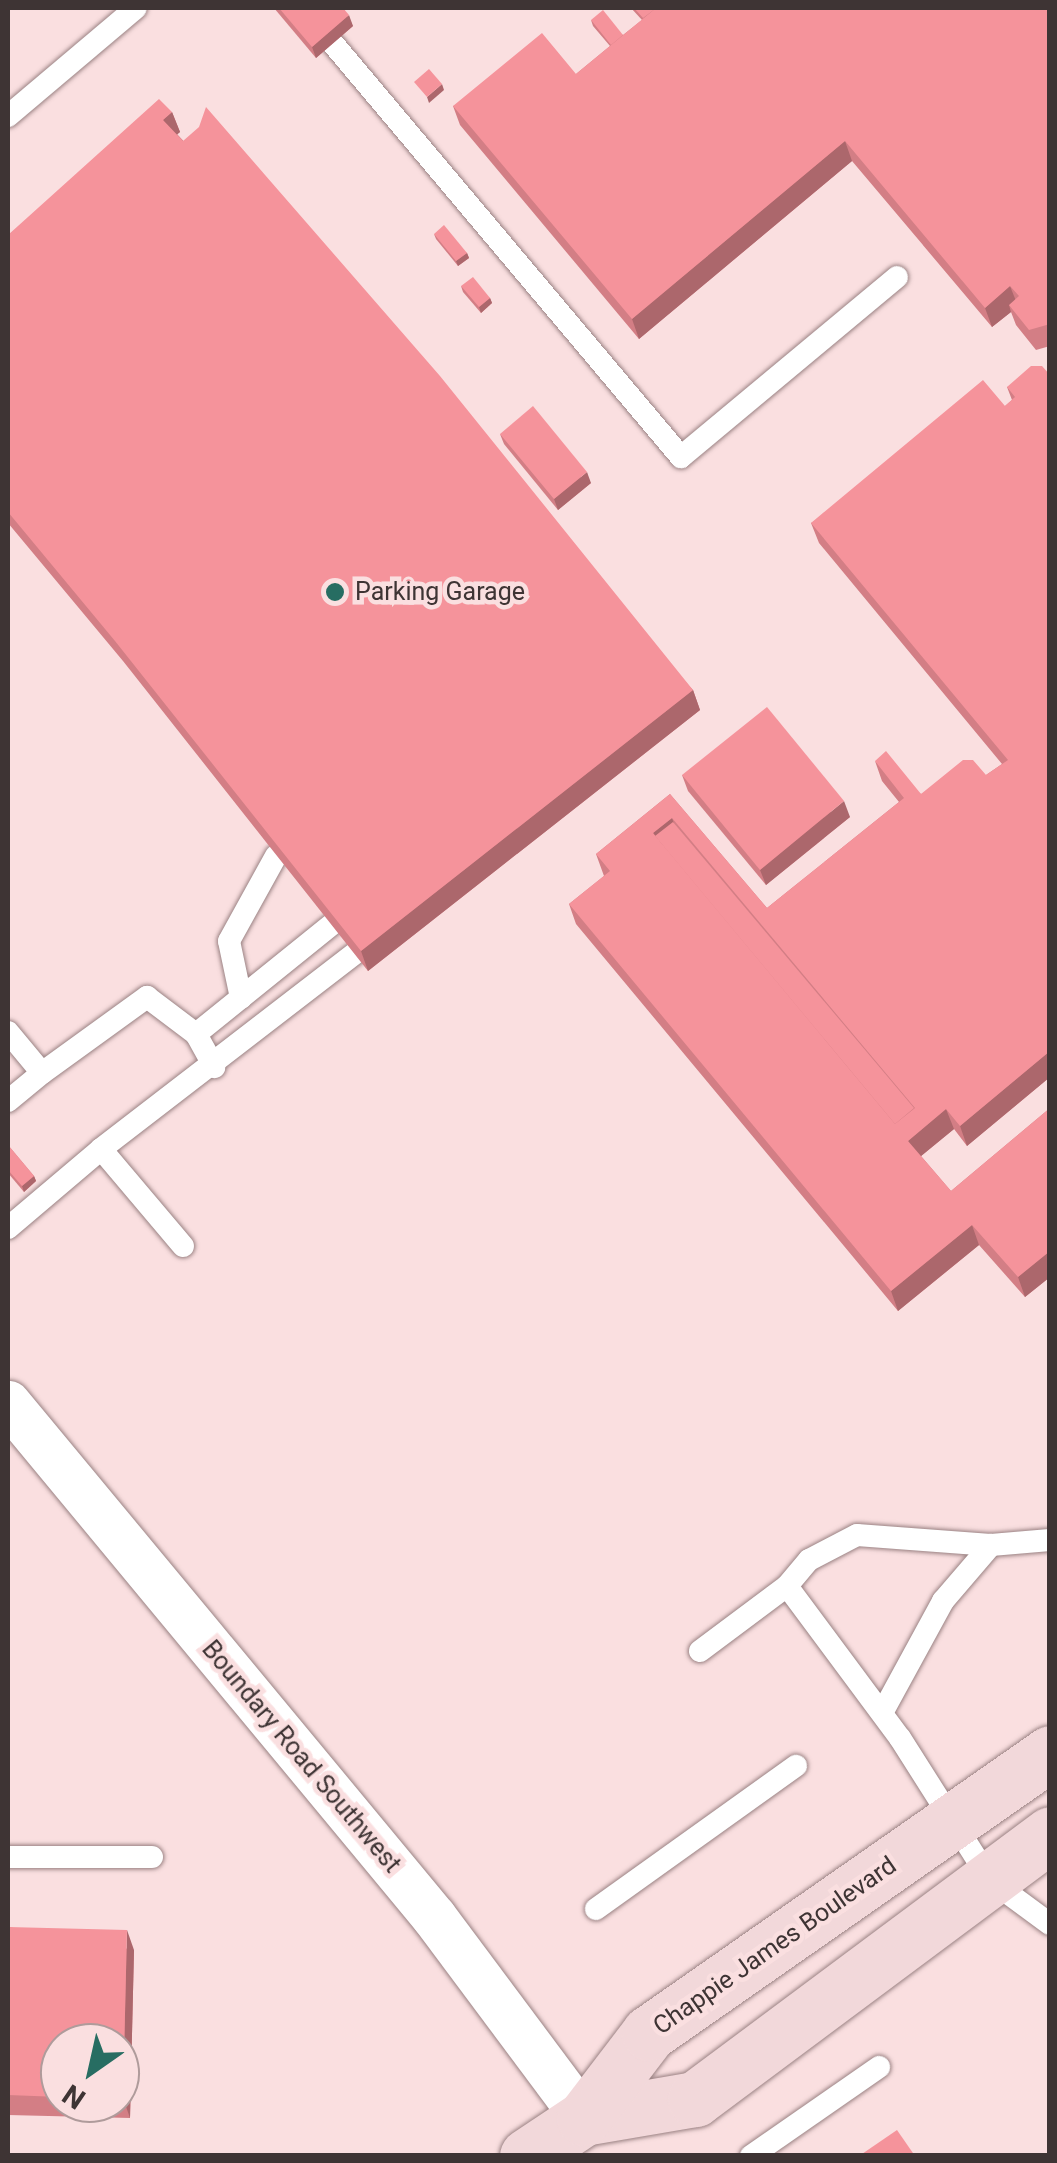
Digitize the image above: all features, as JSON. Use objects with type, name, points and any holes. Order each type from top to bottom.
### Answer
[{"type":"street","name":"Boundary Road Southwest","points":[[8,1403],[434,1917],[584,2118]]},
{"type":"street","name":"Chappie James Boulevard","points":[[584,2118],[649,2034],[1050,1753]]},
{"type":"street","points":[[527,2156],[584,2118],[695,2099],[1050,1834]]},
{"type":"lane","points":[[8,116],[136,8]]},
{"type":"lane","points":[[303,8],[681,458],[897,278]]},
{"type":"lane","points":[[241,998],[229,941],[276,856]]},
{"type":"lane","points":[[8,1228],[101,1149],[357,958],[400,914]]},
{"type":"lane","points":[[196,1034],[331,925]]},
{"type":"lane","points":[[8,1101],[146,997],[196,1034],[214,1067]]},
{"type":"lane","points":[[8,1032],[42,1073]]},
{"type":"lane","points":[[101,1149],[183,1246]]},
{"type":"lane","points":[[700,1651],[787,1586],[809,1560],[857,1535],[991,1545],[1050,1540]]},
{"type":"lane","points":[[882,1713],[943,1601],[991,1545]]},
{"type":"lane","points":[[787,1586],[882,1713],[949,1824],[990,1880],[1050,1924]]},
{"type":"lane","points":[[596,1909],[796,1766]]},
{"type":"lane","points":[[8,1857],[152,1857]]},
{"type":"lane","points":[[751,2156],[879,2067]]},
{"type":"building","points":[[279,8],[343,8],[349,15],[312,47]]},
{"type":"building","points":[[634,8],[654,8],[655,9],[643,18]]},
{"type":"building","points":[[656,8],[1050,8],[1050,324],[1029,330],[1009,305],[1019,296],[1010,286],[985,308],[845,141],[632,319],[453,106],[542,33],[576,74]]},
{"type":"building","points":[[603,10],[623,35],[611,45],[591,20]]},
{"type":"building","points":[[429,69],[442,84],[427,97],[414,82]]},
{"type":"building","name":"Parking Garage","points":[[159,99],[172,112],[163,120],[183,141],[199,127],[206,107],[440,376],[693,690],[361,951],[8,512],[8,235]]},
{"type":"building","points":[[444,225],[467,253],[456,261],[434,234]]},
{"type":"building","points":[[473,277],[490,298],[479,307],[461,286]]},
{"type":"building","points":[[1031,366],[1042,366],[1050,375],[1050,1051],[960,1126],[946,1109],[908,1141],[951,1191],[1050,1108],[1050,1251],[1018,1277],[972,1225],[891,1291],[569,904],[610,871],[596,854],[670,794],[767,908],[904,798],[875,761],[886,751],[921,794],[963,760],[973,760],[986,775],[1008,760],[811,523],[983,380],[1005,406],[1015,397],[1007,387]],"holes":[[[672,818],[915,1108],[895,1124],[653,833]]]},
{"type":"building","points":[[533,406],[587,472],[554,499],[500,434]]},
{"type":"building","points":[[767,707],[844,801],[760,870],[682,775]]},
{"type":"building","points":[[673,822],[914,1108],[895,1124],[655,836]]},
{"type":"building","points":[[8,1145],[34,1176],[22,1186],[8,1170]]},
{"type":"building","points":[[8,1927],[127,1930],[125,2023],[40,2023],[40,2096],[8,2095]]},
{"type":"building","points":[[897,2130],[915,2156],[859,2156]]},
{"type":"place","name":"Parking Garage","points":[[335,592]]}]
